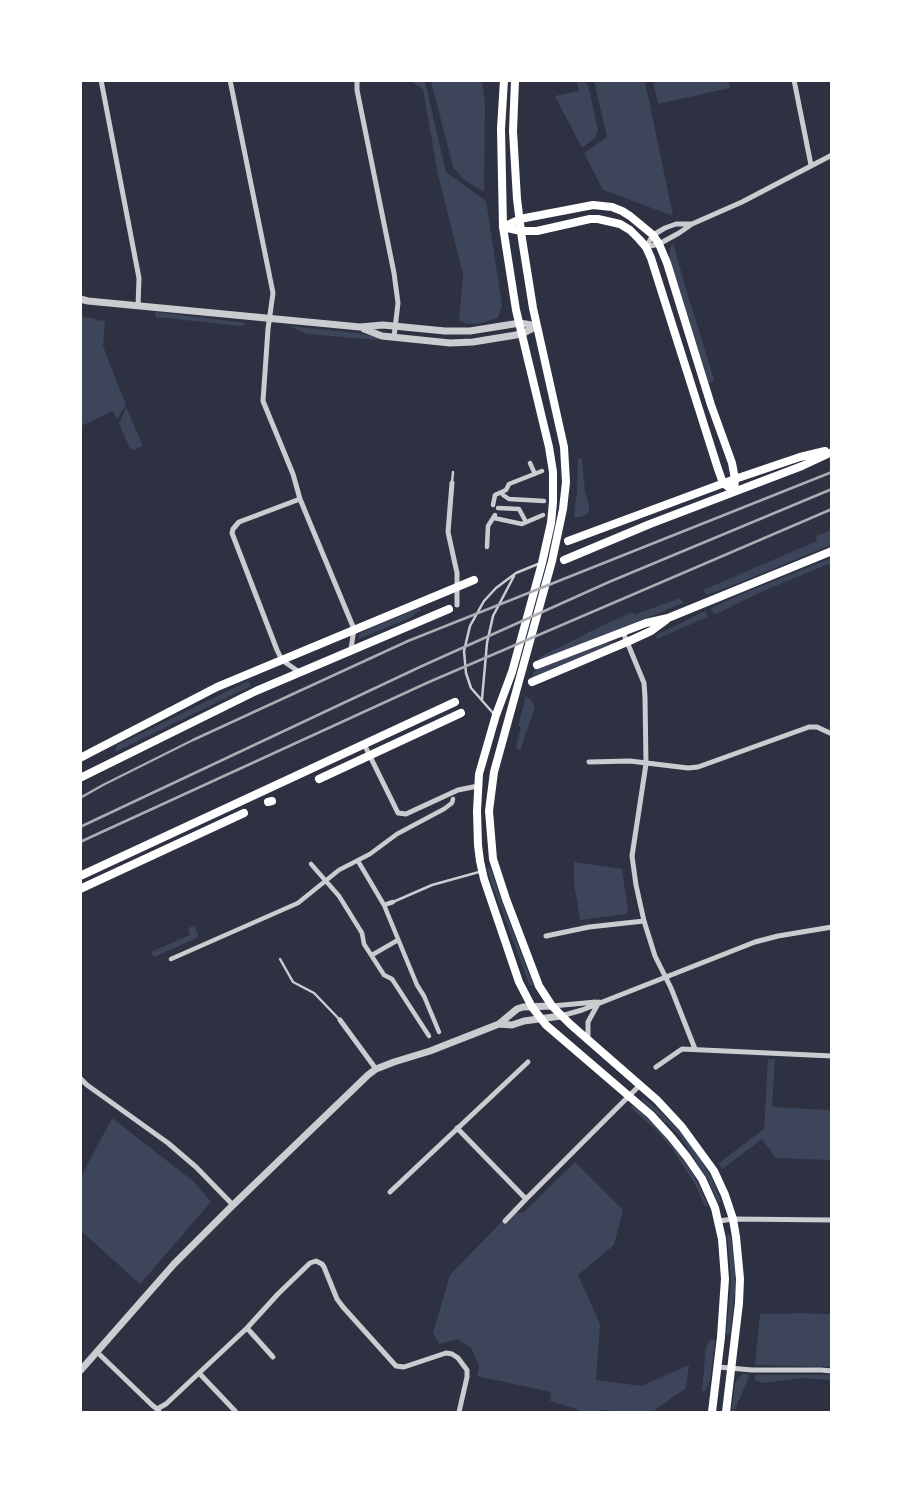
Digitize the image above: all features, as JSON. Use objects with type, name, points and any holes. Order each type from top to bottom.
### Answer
[{"type":"main road","points":[[504,80],[501,129],[503,228],[522,334],[549,447],[553,502],[542,563],[512,672],[482,763],[477,811],[482,871],[520,982],[532,1007],[541,1019],[651,1115],[687,1157],[708,1192],[723,1239],[725,1279],[712,1412]]},
{"type":"main road","points":[[515,80],[513,131],[521,232],[537,326],[564,447],[565,482],[552,561],[494,772],[489,811],[493,859],[539,986],[552,1006],[674,1118],[714,1171],[728,1203],[738,1254],[740,1290],[726,1412]]},
{"type":"main road","points":[[503,228],[520,219],[602,205],[630,216],[653,235],[667,263],[732,463],[734,491]]},
{"type":"main road","points":[[503,228],[521,232],[537,231],[598,219],[612,221],[629,230],[646,247],[723,483],[734,491]]},
{"type":"main road","points":[[568,541],[723,483],[800,457],[831,451]]},
{"type":"main road","points":[[564,560],[802,466],[831,451]]},
{"type":"main road","points":[[537,665],[646,623],[668,618],[831,551]]},
{"type":"main road","points":[[80,758],[217,687],[474,580]]},
{"type":"main road","points":[[80,778],[256,691],[453,607]]},
{"type":"main road","points":[[532,682],[651,631],[668,618]]},
{"type":"main road","points":[[80,876],[455,702]]},
{"type":"main road","points":[[319,779],[461,713]]},
{"type":"main road","points":[[80,889],[244,813]]},
{"type":"street","points":[[100,80],[139,278],[138,306]]},
{"type":"street","points":[[230,80],[273,293],[263,401],[354,629],[351,649]]},
{"type":"street","points":[[357,80],[394,273],[397,303],[394,337]]},
{"type":"street","points":[[794,80],[811,165]]},
{"type":"street","points":[[646,247],[659,244],[692,224],[743,202],[831,155]]},
{"type":"street","points":[[646,247],[653,235],[665,228],[676,224],[692,224]]},
{"type":"street","points":[[83,301],[360,327],[383,325],[470,331],[520,323],[537,326]]},
{"type":"street","points":[[360,327],[382,335],[450,343],[522,334],[537,326]]},
{"type":"street","points":[[530,463],[535,474]]},
{"type":"street","points":[[487,547],[488,526],[509,484],[542,471]]},
{"type":"street","points":[[452,483],[448,532],[457,573],[453,607]]},
{"type":"street","points":[[299,672],[282,660],[277,650],[232,533],[239,522],[300,499]]},
{"type":"street","points":[[498,505],[509,499],[544,501]]},
{"type":"street","points":[[498,505],[522,524],[543,515]]},
{"type":"street","points":[[498,505],[519,509],[526,522]]},
{"type":"street","points":[[623,632],[644,683],[646,764],[632,856],[636,885],[655,956],[695,1049]]},
{"type":"street","points":[[589,762],[630,761],[698,767],[808,727],[829,732]]},
{"type":"street","points":[[364,744],[395,810],[402,814],[458,790],[478,786]]},
{"type":"street","points":[[171,958],[298,903],[339,870],[452,803],[453,799]]},
{"type":"street","points":[[358,861],[384,905],[416,985],[424,996],[439,1032]]},
{"type":"street","points":[[311,864],[339,896],[384,975],[392,979],[429,1036]]},
{"type":"street","points":[[384,905],[393,902]]},
{"type":"street","points":[[546,936],[589,927],[644,921]]},
{"type":"street","points":[[499,1024],[512,1025],[582,1010],[767,939],[831,927]]},
{"type":"street","points":[[372,955],[398,940]]},
{"type":"street","points":[[80,1371],[174,1264],[376,1069],[499,1024],[517,1009],[600,1002]]},
{"type":"street","points":[[588,1040],[588,1022],[600,1002]]},
{"type":"street","points":[[340,1020],[376,1069]]},
{"type":"street","points":[[656,1067],[682,1049],[831,1056]]},
{"type":"street","points":[[390,1192],[528,1062]]},
{"type":"street","points":[[80,1078],[177,1151],[233,1205]]},
{"type":"street","points":[[505,1221],[639,1086]]},
{"type":"street","points":[[457,1128],[526,1199]]},
{"type":"street","points":[[719,1221],[831,1220]]},
{"type":"street","points":[[97,1352],[158,1410],[316,1261],[324,1267],[343,1307],[397,1366],[404,1367],[446,1353],[458,1358],[467,1370],[460,1412]]},
{"type":"street","points":[[247,1328],[273,1357]]},
{"type":"street","points":[[718,1367],[831,1371]]},
{"type":"street","points":[[199,1373],[236,1412]]},
{"type":"lane","points":[[452,483],[453,472]]},
{"type":"lane","points":[[496,715],[471,688],[466,673],[464,651],[470,626],[484,601],[516,573],[552,561]]},
{"type":"lane","points":[[481,701],[493,615],[516,573]]},
{"type":"lane","points":[[393,902],[432,885],[482,871]]},
{"type":"lane","points":[[279,959],[293,982],[314,993],[340,1020]]},
{"type":"shaded area","points":[[410,81],[425,81],[446,172],[486,201],[502,305],[498,318],[478,324],[466,324],[459,320],[463,275],[438,175],[423,89]]},
{"type":"shaded area","points":[[431,81],[482,81],[485,104],[484,192],[464,180],[453,167]]},
{"type":"shaded area","points":[[580,81],[588,85],[598,130],[595,138],[582,148],[555,96],[579,91],[577,83]]},
{"type":"shaded area","points":[[594,81],[645,81],[673,216],[603,190],[584,153],[607,137]]},
{"type":"shaded area","points":[[653,81],[729,81],[730,88],[658,104]]},
{"type":"shaded area","points":[[673,243],[713,382],[709,383],[669,259]]},
{"type":"shaded area","points":[[155,312],[245,323],[241,326],[156,317]]},
{"type":"shaded area","points":[[81,317],[105,321],[103,346],[126,405],[117,419],[113,411],[81,426]]},
{"type":"shaded area","points":[[289,326],[357,333],[379,339],[307,334]]},
{"type":"shaded area","points":[[126,407],[143,446],[134,450],[130,448],[119,424]]},
{"type":"shaded area","points":[[578,458],[582,460],[589,511],[586,515],[574,517],[577,491]]},
{"type":"shaded area","points":[[831,530],[831,545],[726,588],[706,595],[703,590],[817,541],[816,536]]},
{"type":"shaded area","points":[[831,558],[831,563],[714,615],[711,608]]},
{"type":"shaded area","points":[[680,598],[683,603],[536,664],[540,657],[601,626],[633,612],[634,615]]},
{"type":"shaded area","points":[[419,608],[421,610],[410,618],[358,639],[360,633]]},
{"type":"shaded area","points":[[705,611],[708,617],[657,639],[656,635]]},
{"type":"shaded area","points":[[606,642],[615,643],[531,679],[534,671]]},
{"type":"shaded area","points":[[248,681],[251,686],[115,752],[117,745]]},
{"type":"shaded area","points":[[526,696],[535,707],[520,751],[516,747],[521,727],[518,726]]},
{"type":"shaded area","points":[[574,862],[622,869],[628,910],[626,914],[580,920],[574,883]]},
{"type":"shaded area","points":[[490,867],[533,985],[530,986],[490,879],[487,868]]},
{"type":"shaded area","points":[[194,926],[197,938],[154,957],[151,952],[190,935],[188,928]]},
{"type":"shaded area","points":[[768,1059],[775,1059],[772,1107],[831,1110],[831,1160],[776,1158],[762,1139],[722,1169],[719,1163],[764,1129]]},
{"type":"shaded area","points":[[642,1097],[687,1139],[711,1176],[721,1202],[718,1203],[708,1180],[679,1135]]},
{"type":"shaded area","points":[[630,1107],[657,1127],[679,1153],[697,1181],[708,1206],[705,1206],[695,1184],[673,1150],[656,1130]]},
{"type":"shaded area","points":[[112,1118],[193,1181],[211,1202],[140,1284],[81,1231],[81,1177]]},
{"type":"shaded area","points":[[575,1162],[623,1210],[614,1245],[578,1275],[600,1324],[596,1380],[641,1386],[689,1365],[686,1388],[652,1412],[579,1412],[550,1401],[551,1392],[477,1376],[479,1366],[471,1348],[458,1339],[439,1344],[433,1333],[450,1275],[508,1215],[524,1212]]},
{"type":"shaded area","points":[[729,1234],[735,1271],[730,1335],[726,1334],[731,1276]]},
{"type":"shaded area","points":[[760,1314],[831,1314],[831,1367],[755,1365]]},
{"type":"shaded area","points":[[710,1340],[715,1340],[710,1381],[705,1391],[702,1391],[706,1347]]},
{"type":"shaded area","points":[[743,1374],[749,1374],[749,1377],[734,1412],[731,1412],[735,1383]]},
{"type":"shaded area","points":[[755,1375],[828,1375],[831,1380],[802,1378],[762,1383],[755,1380]]},
{"type":"railway","points":[[80,798],[193,740],[408,641],[832,472]]},
{"type":"railway","points":[[80,827],[422,666],[609,582],[832,489]]},
{"type":"railway","points":[[80,842],[429,682],[832,509]]}]
